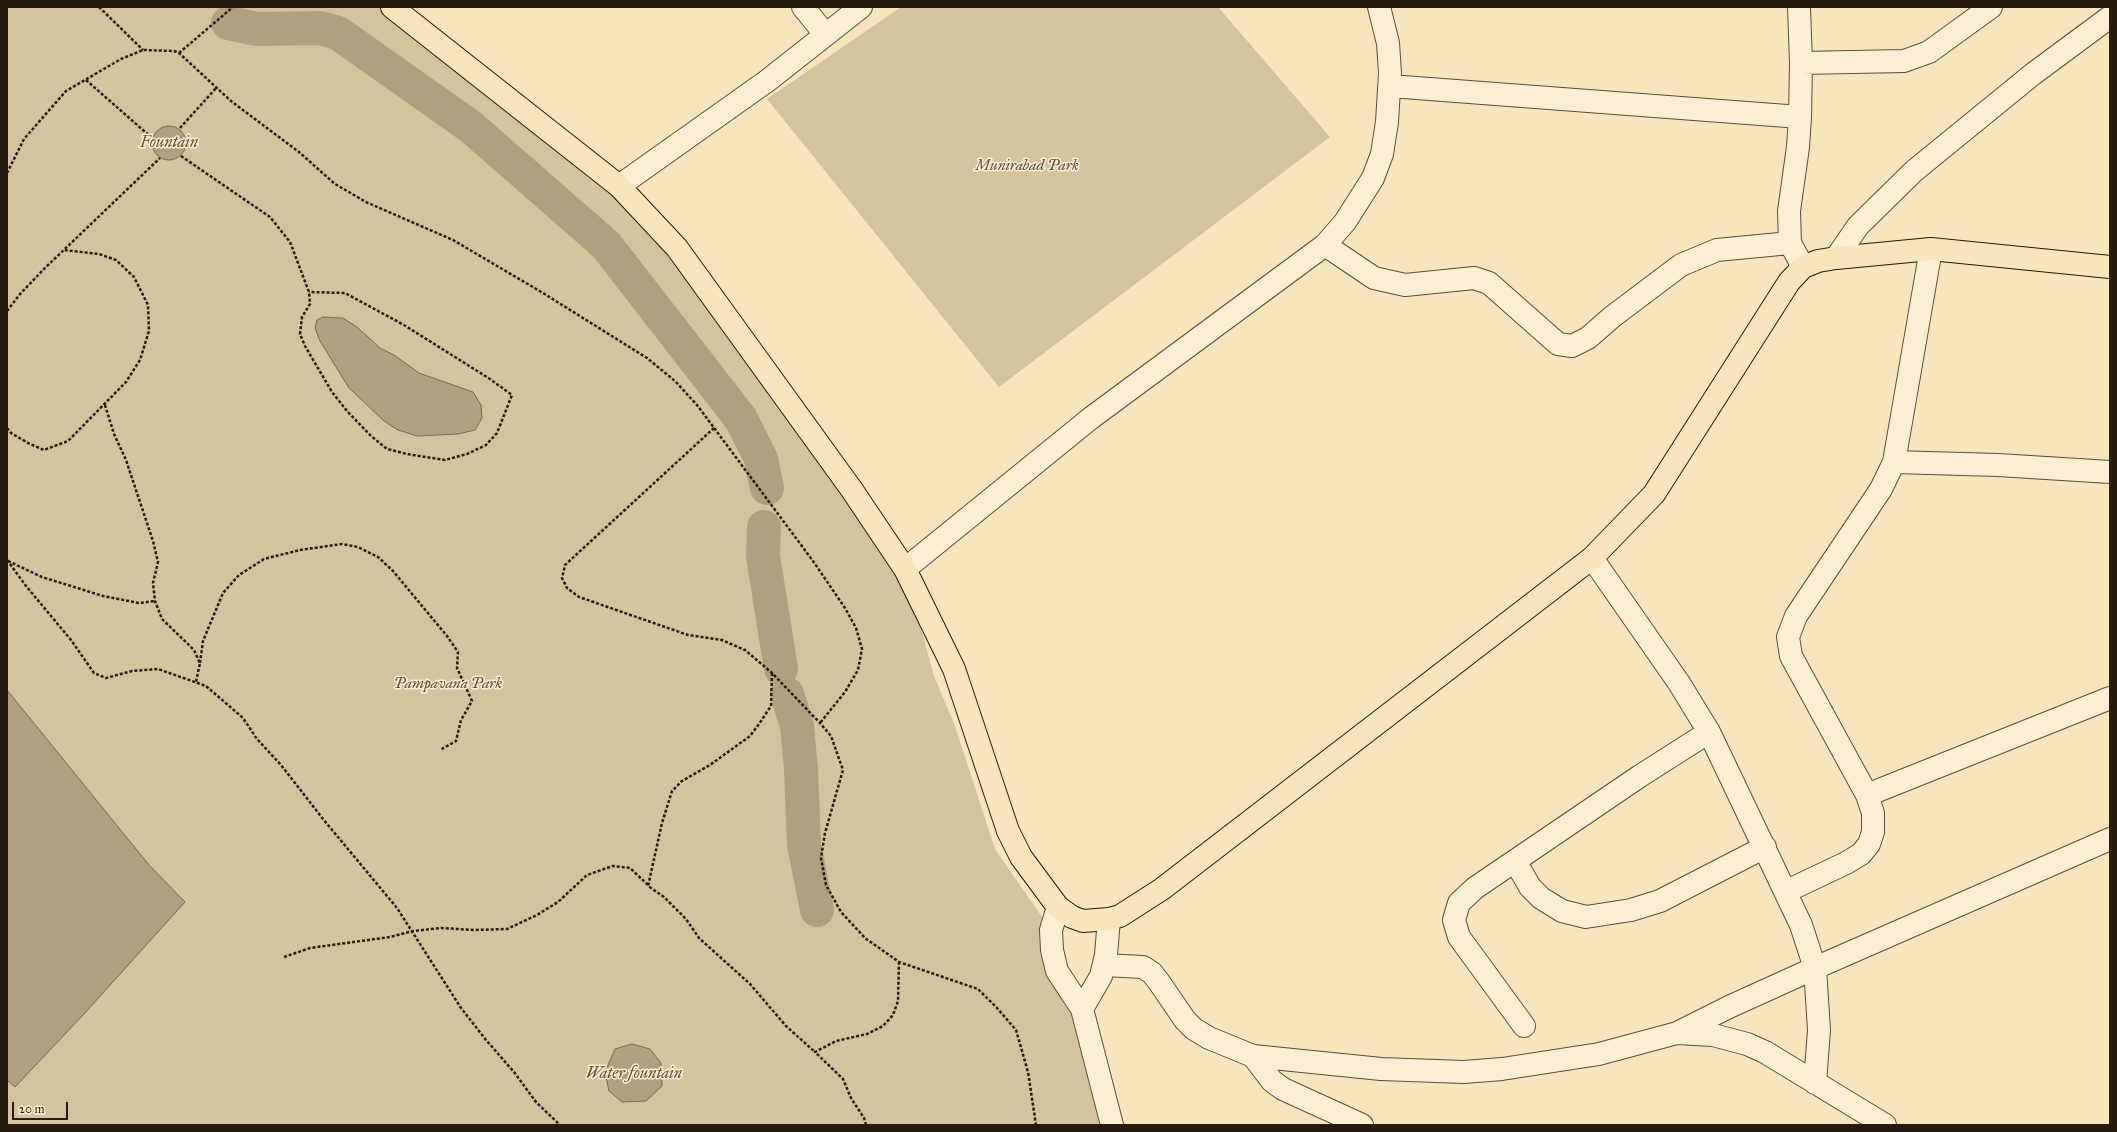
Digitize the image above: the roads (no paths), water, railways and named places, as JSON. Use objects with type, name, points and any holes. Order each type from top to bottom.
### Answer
[{"type":"main road","points":[[392,7],[619,186],[677,248],[852,490],[905,569],[954,669],[1008,831],[1021,857],[1058,907],[1072,917],[1083,920],[1109,919],[1137,906],[1162,889],[1592,558],[1654,494],[1789,282],[1803,268],[1818,261],[1836,258],[1931,249],[2110,267]]},
{"type":"street","points":[[803,7],[824,34]]},
{"type":"street","points":[[619,186],[767,81],[824,34],[861,7]]},
{"type":"street","points":[[905,569],[1091,418],[1325,245],[1345,222],[1373,178],[1380,160],[1387,122],[1390,86],[1388,43],[1379,7]]},
{"type":"street","points":[[1799,7],[1802,63],[1800,117],[1798,147],[1789,212],[1790,243],[1803,268]]},
{"type":"street","points":[[1802,63],[1904,61],[1929,52],[1991,7]]},
{"type":"street","points":[[1836,258],[1858,226],[1914,172],[2033,74],[2107,25]]},
{"type":"street","points":[[1390,86],[1800,117]]},
{"type":"street","points":[[1325,245],[1374,278],[1405,285],[1474,278],[1489,283],[1558,344],[1572,346],[1588,338],[1612,317],[1682,265],[1717,250],[1790,243]]},
{"type":"street","points":[[1787,891],[1846,863],[1861,854],[1869,844],[1873,832],[1873,813],[1866,796],[1791,656],[1788,637],[1796,616],[1881,489],[1894,462],[1931,249]]},
{"type":"street","points":[[1894,462],[1998,465],[2110,472]]},
{"type":"street","points":[[1592,558],[1679,683],[1709,732],[1787,891],[1801,925],[1815,968],[1819,1030],[1815,1083]]},
{"type":"street","points":[[1866,796],[2110,698]]},
{"type":"street","points":[[1524,1026],[1459,936],[1454,920],[1459,903],[1475,888],[1640,776],[1709,732]]},
{"type":"street","points":[[1104,965],[1143,967],[1152,973],[1160,982],[1185,1020],[1194,1029],[1209,1038],[1252,1056],[1381,1069],[1464,1072],[1502,1069],[1599,1054],[1678,1033],[1729,1007],[1815,968],[2110,839]]},
{"type":"street","points":[[1515,861],[1530,887],[1541,898],[1562,911],[1586,917],[1631,910],[1660,901],[1765,847]]},
{"type":"street","points":[[1058,907],[1051,930],[1052,950],[1057,971],[1082,1009],[1112,1125]]},
{"type":"street","points":[[1082,1009],[1101,976],[1104,965],[1109,919]]},
{"type":"street","points":[[1678,1033],[1713,1035],[1747,1044],[1765,1052],[1885,1125]]},
{"type":"street","points":[[1252,1056],[1272,1081],[1283,1089],[1362,1125]]},
{"type":"water","name":"Fountain","points":[[166,126],[172,126],[176,127],[183,133],[186,143],[185,150],[179,157],[172,160],[166,160],[162,159],[155,153],[152,146],[152,140],[153,136],[159,129]]},
{"type":"water","points":[[323,317],[343,318],[357,327],[380,348],[394,355],[419,373],[473,392],[481,405],[482,418],[475,430],[458,434],[417,436],[398,430],[384,421],[349,388],[320,341],[315,328],[317,320]]},
{"type":"water","points":[[7,690],[149,865],[185,902],[84,1014],[15,1087],[7,1080]]},
{"type":"water","name":"Water fountain","points":[[632,1044],[650,1049],[661,1063],[662,1086],[646,1101],[622,1102],[609,1091],[605,1072],[615,1049]]},
{"type":"waterway","points":[[228,23],[257,29],[320,28],[338,33],[471,127],[606,245],[741,419],[761,459],[767,488]]},
{"type":"waterway","points":[[764,527],[763,556],[781,669]]},
{"type":"waterway","points":[[787,694],[797,726],[801,769],[804,845],[817,910]]},
{"type":"park label","name":"Munirabad Park","points":[[1027,166]]},
{"type":"park label","name":"Pampavana Park","points":[[448,684]]}]
